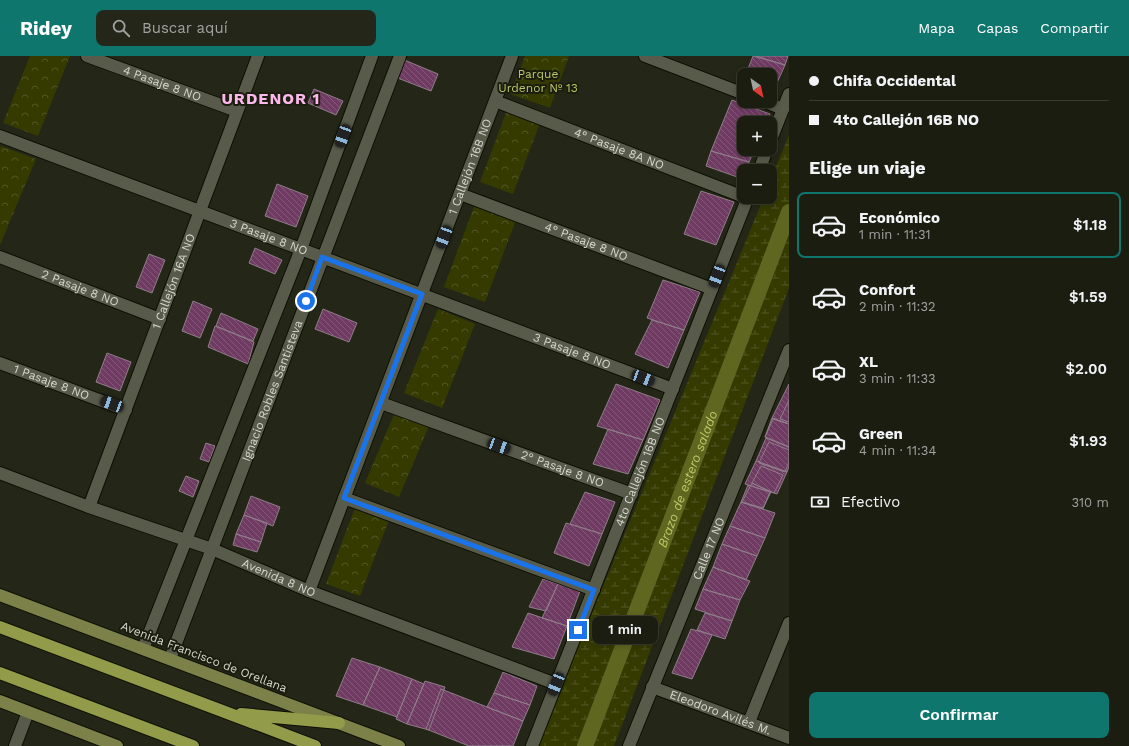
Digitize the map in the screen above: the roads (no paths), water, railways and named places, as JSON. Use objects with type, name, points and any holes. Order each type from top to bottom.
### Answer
[{"type":"highway","points":[[0,627],[315,746]]},
{"type":"highway","points":[[0,673],[193,746]]},
{"type":"highway","points":[[225,712],[339,723]]},
{"type":"main road","name":"Avenida Francisco de Orellana","points":[[0,595],[399,746]]},
{"type":"main road","points":[[0,702],[117,746]]},
{"type":"street","name":"4 Pasaje 8 NO","points":[[87,56],[238,111]]},
{"type":"street","name":"1 Callejón 16A NO","points":[[89,507],[258,56]]},
{"type":"street","name":"Ignacio Robles Santisteva","points":[[143,649],[301,249],[372,56]]},
{"type":"street","name":"Ignacio Robles Santisteva","points":[[170,659],[322,257],[362,158],[400,56]]},
{"type":"street","name":"1 Callejón 16B NO","points":[[309,591],[512,56]]},
{"type":"street","points":[[645,56],[737,91]]},
{"type":"street","points":[[777,124],[789,94]]},
{"type":"street","name":"4° Pasaje 8A NO","points":[[495,101],[737,194]]},
{"type":"street","points":[[777,107],[783,109]]},
{"type":"street","name":"3 Pasaje 8 NO","points":[[0,136],[673,389]]},
{"type":"street","name":"4° Pasaje 8 NO","points":[[460,194],[712,289]]},
{"type":"street","name":"4to Callejón 16B NO","points":[[532,746],[673,389],[743,204]]},
{"type":"street","name":"2 Pasaje 8 NO","points":[[0,257],[160,319]]},
{"type":"street","name":"Calle 17 NO","points":[[629,746],[652,687],[786,365],[789,350]]},
{"type":"street","name":"1 Pasaje 8 NO","points":[[0,363],[126,410]]},
{"type":"street","name":"2° Pasaje 8 NO","points":[[381,403],[632,494]]},
{"type":"street","name":"Avenida 8 NO","points":[[0,473],[89,507],[212,549],[309,591],[556,684]]},
{"type":"street","points":[[344,498],[594,590]]},
{"type":"street","points":[[749,722],[789,623]]},
{"type":"street","name":"Eleodoro Avilés M.","points":[[652,687],[789,738]]},
{"type":"street","points":[[15,746],[28,712]]},
{"type":"waterway","name":"Brazo de estero salado","points":[[585,746],[789,212]]},
{"type":"district","name":"URDENOR 1","points":[[271,98]]},
{"type":"park label","name":"Parque Urdenor Nº 13","points":[[538,81]]}]
